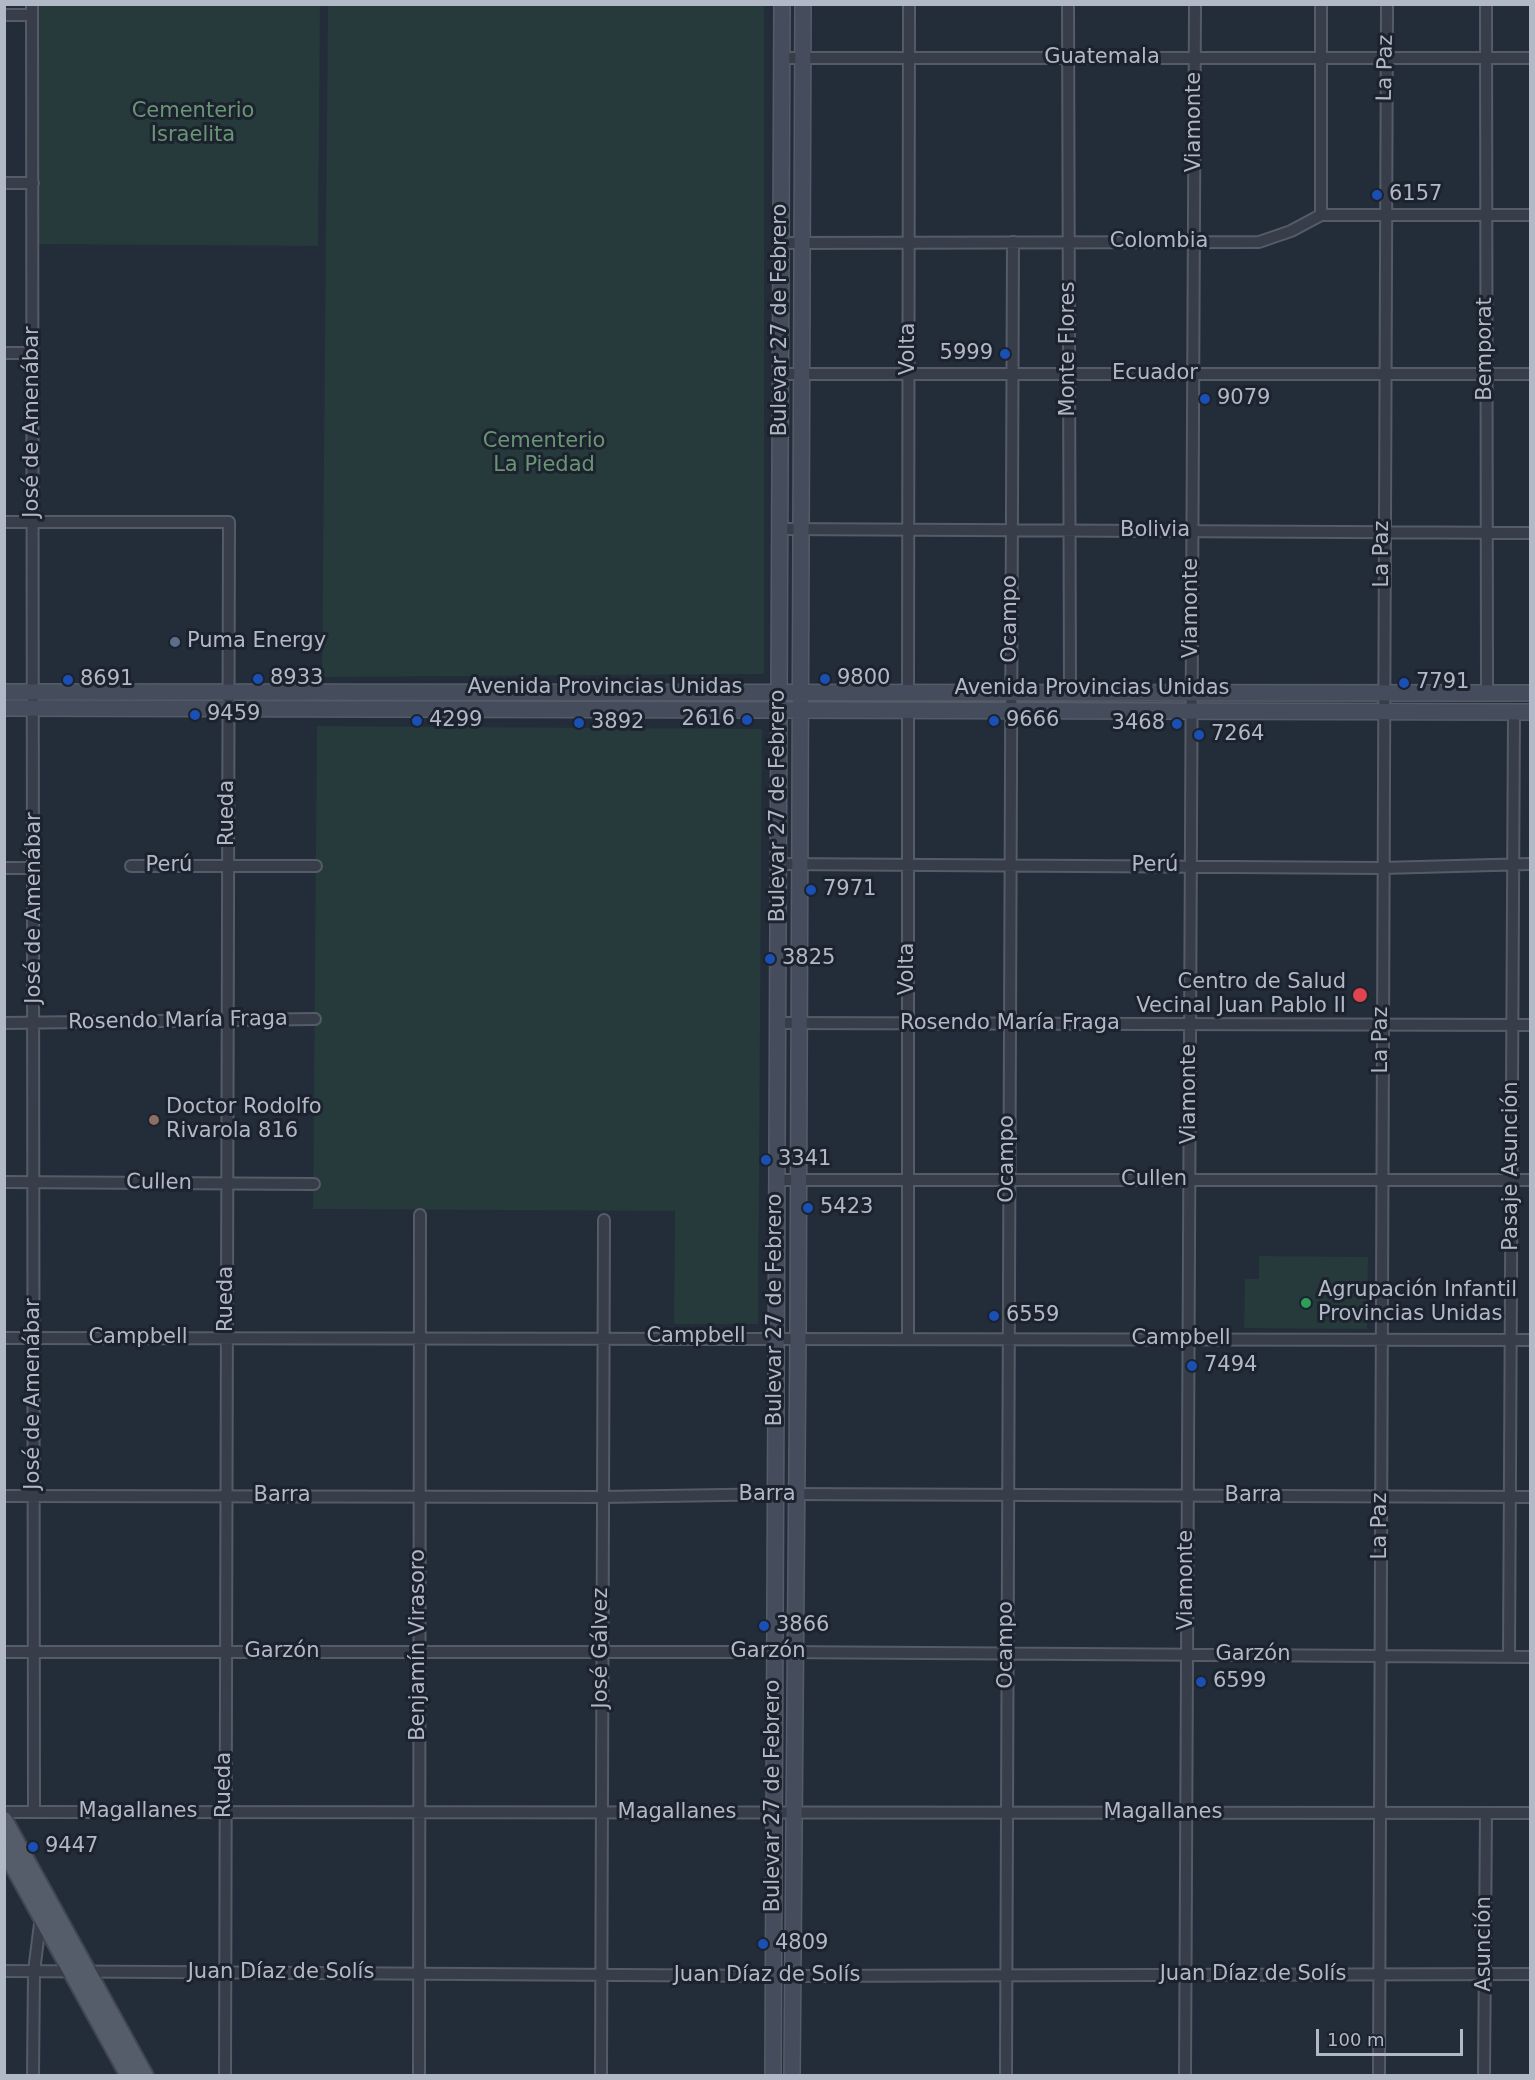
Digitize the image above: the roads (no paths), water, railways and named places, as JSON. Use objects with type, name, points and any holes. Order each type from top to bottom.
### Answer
[{"type":"main road","name":"Bulevar 27 de Febrero","points":[[773,2076],[782,4]]},
{"type":"main road","name":"Bulevar 27 de Febrero","points":[[792,2076],[798,1337],[803,4]]},
{"type":"main road","name":"Avenida Provincias Unidas","points":[[4,692],[779,701],[908,693],[1530,693]]},
{"type":"main road","name":"Avenida Provincias Unidas","points":[[4,708],[228,710],[779,701]]},
{"type":"main road","name":"Avenida Provincias Unidas","points":[[801,701],[908,709],[1530,712]]},
{"type":"main road","points":[[4,1820],[80,1971],[129,2076]]},
{"type":"main road","points":[[4,1849],[41,1916],[80,1971],[145,2076]]},
{"type":"street","name":"Volta","points":[[908,693],[909,4]]},
{"type":"street","name":"Monte Flores","points":[[1068,4],[1070,693]]},
{"type":"street","name":"Viamonte","points":[[1185,2076],[1195,4]]},
{"type":"street","points":[[1321,4],[1321,215]]},
{"type":"street","name":"La Paz","points":[[1379,2076],[1383,374],[1387,4]]},
{"type":"street","name":"Bemporat","points":[[1486,4],[1486,693]]},
{"type":"street","points":[[4,15],[32,10]]},
{"type":"street","name":"José de Amenábar","points":[[32,10],[35,692],[34,1812]]},
{"type":"street","name":"Guatemala","points":[[782,58],[1530,58]]},
{"type":"street","points":[[4,183],[33,183]]},
{"type":"street","name":"Colombia","points":[[781,243],[1259,242],[1292,231],[1321,215],[1530,215]]},
{"type":"street","name":"Ocampo","points":[[1006,2076],[1008,1024],[1013,242]]},
{"type":"street","points":[[4,353],[33,353]]},
{"type":"street","name":"Ecuador","points":[[780,374],[1530,374]]},
{"type":"street","points":[[4,522],[34,522]]},
{"type":"street","name":"Rueda","points":[[34,522],[229,522],[225,2076]]},
{"type":"street","name":"Bolivia","points":[[780,529],[1530,532]]},
{"type":"street","name":"Volta","points":[[908,709],[908,1338]]},
{"type":"street","name":"Pasaje Asunción","points":[[1509,1657],[1514,712]]},
{"type":"street","name":"Perú","points":[[778,864],[1382,868],[1530,864]]},
{"type":"street","name":"Perú","points":[[131,866],[316,866]]},
{"type":"street","points":[[4,868],[35,868]]},
{"type":"street","name":"Rosendo María Fraga","points":[[4,1023],[315,1019]]},
{"type":"street","name":"Rosendo María Fraga","points":[[778,1023],[1530,1025]]},
{"type":"street","name":"Cullen","points":[[777,1180],[1530,1180]]},
{"type":"street","name":"Cullen","points":[[4,1182],[314,1184]]},
{"type":"street","name":"Benjamín Virasoro","points":[[419,2076],[420,1215]]},
{"type":"street","name":"José Gálvez","points":[[601,2076],[604,1220]]},
{"type":"street","name":"Campbell","points":[[4,1338],[798,1337],[1530,1340]]},
{"type":"street","name":"Barra","points":[[4,1496],[603,1497],[796,1494],[1530,1497]]},
{"type":"street","name":"Garzón","points":[[4,1652],[796,1652],[1530,1657]]},
{"type":"street","name":"Magallanes","points":[[4,1812],[1530,1814]]},
{"type":"street","name":"Asunción","points":[[1484,2076],[1486,1813]]},
{"type":"street","points":[[33,2076],[34,1971],[41,1916]]},
{"type":"street","name":"Juan Díaz de Solís","points":[[4,1971],[775,1976],[1530,1974]]},
{"type":"place","name":"6157","points":[[1377,195]]},
{"type":"place","name":"5999","points":[[1005,354]]},
{"type":"place","name":"9079","points":[[1205,399]]},
{"type":"place","name":"Puma Energy","points":[[175,642]]},
{"type":"place","name":"8933","points":[[258,679]]},
{"type":"place","name":"9800","points":[[825,679]]},
{"type":"place","name":"8691","points":[[68,680]]},
{"type":"place","name":"7791","points":[[1404,683]]},
{"type":"place","name":"9459","points":[[195,715]]},
{"type":"place","name":"2616","points":[[747,720]]},
{"type":"place","name":"4299","points":[[417,721]]},
{"type":"place","name":"9666","points":[[994,721]]},
{"type":"place","name":"3892","points":[[579,723]]},
{"type":"place","name":"3468","points":[[1177,724]]},
{"type":"place","name":"7264","points":[[1199,735]]},
{"type":"place","name":"7971","points":[[811,890]]},
{"type":"place","name":"3825","points":[[770,959]]},
{"type":"place","name":"Centro de Salud Vecinal Juan Pablo II","points":[[1360,995]]},
{"type":"place","name":"Doctor Rodolfo Rivarola 816","points":[[154,1120]]},
{"type":"place","name":"3341","points":[[766,1160]]},
{"type":"place","name":"5423","points":[[808,1208]]},
{"type":"place","name":"Agrupación Infantil Provincias Unidas","points":[[1306,1303]]},
{"type":"place","name":"6559","points":[[994,1316]]},
{"type":"place","name":"7494","points":[[1192,1366]]},
{"type":"place","name":"3866","points":[[764,1626]]},
{"type":"place","name":"6599","points":[[1201,1682]]},
{"type":"place","name":"9447","points":[[33,1847]]},
{"type":"place","name":"4809","points":[[763,1944]]},
{"type":"park label","name":"Cementerio Israelita","points":[[193,124]]},
{"type":"park label","name":"Cementerio La Piedad","points":[[544,454]]}]
